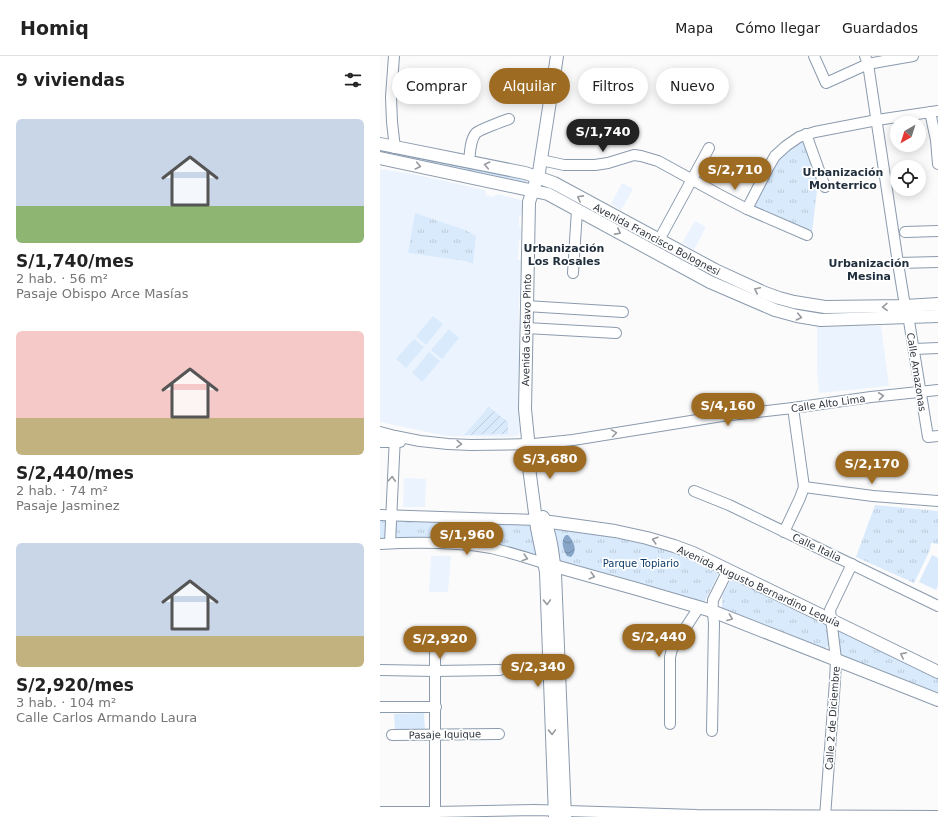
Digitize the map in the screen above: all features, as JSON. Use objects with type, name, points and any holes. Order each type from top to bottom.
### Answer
[{"type":"main road","name":"Avenida Gustavo Pinto","points":[[557,56],[541,160],[529,202],[525,409],[541,521],[541,552],[549,565],[546,572],[560,814]]},
{"type":"main road","name":"Avenida Francisco Bolognesi","points":[[380,144],[525,173],[554,183],[715,270],[765,293],[794,302],[825,307],[906,312],[938,316]]},
{"type":"main road","name":"Avenida Francisco Bolognesi","points":[[380,158],[548,194],[710,282],[775,310],[803,318],[821,320],[906,312],[938,304]]},
{"type":"main road","points":[[710,282],[715,270]]},
{"type":"main road","name":"Avenida Augusto Bernardino Leguía","points":[[541,521],[615,531],[674,546],[831,619],[938,672]]},
{"type":"main road","points":[[549,565],[712,611],[938,700]]},
{"type":"street","points":[[394,56],[391,103],[395,148]]},
{"type":"street","points":[[814,56],[826,83],[867,60],[884,60],[913,56]]},
{"type":"street","name":"Calle Amazonas","points":[[867,60],[898,263],[914,349],[920,392],[933,437]]},
{"type":"street","points":[[747,209],[775,156],[792,141],[806,134],[877,120],[934,112],[938,164]]},
{"type":"street","points":[[469,162],[471,144],[476,132],[509,119]]},
{"type":"street","points":[[806,134],[825,187]]},
{"type":"street","points":[[659,240],[709,148]]},
{"type":"street","points":[[541,160],[564,165],[595,165],[608,164],[634,155],[641,156],[658,161],[747,209],[807,235]]},
{"type":"street","points":[[572,273],[577,210]]},
{"type":"street","points":[[905,232],[938,231]]},
{"type":"street","points":[[898,263],[938,262]]},
{"type":"street","points":[[526,306],[623,312]]},
{"type":"street","points":[[526,328],[616,333]]},
{"type":"street","points":[[914,349],[938,348]]},
{"type":"street","name":"Calle Alto Lima","points":[[380,432],[395,439],[470,445],[573,440],[722,416],[938,390]]},
{"type":"street","points":[[784,532],[804,487],[793,408]]},
{"type":"street","points":[[380,442],[395,439],[385,515],[385,543],[465,544],[491,548],[549,565]]},
{"type":"street","points":[[804,487],[873,496],[938,501]]},
{"type":"street","name":"Calle Italia","points":[[694,491],[729,505],[938,606]]},
{"type":"street","name":"Avenida Augusto Bernardino Leguía","points":[[385,515],[529,519],[541,521]]},
{"type":"street","name":"Calle 2 de Diciembre","points":[[825,816],[836,659],[830,610],[852,564]]},
{"type":"street","points":[[712,731],[714,622],[712,611],[714,600],[728,570]]},
{"type":"street","points":[[670,724],[670,657],[672,649],[699,607]]},
{"type":"street","points":[[435,648],[435,815]]},
{"type":"street","points":[[380,670],[500,670]]},
{"type":"street","points":[[380,707],[436,707]]},
{"type":"street","name":"Pasaje Iquique","points":[[392,735],[499,734]]},
{"type":"street","points":[[380,812],[435,815],[535,810],[560,814],[825,816],[938,815]]},
{"type":"shaded area","points":[[380,169],[413,174],[485,190],[486,195],[493,197],[498,194],[521,200],[522,214],[519,217],[519,225],[521,228],[521,239],[519,239],[518,260],[521,260],[519,310],[520,431],[518,436],[446,436],[380,422]]},
{"type":"shaded area","points":[[622,183],[633,189],[621,210],[611,204]]},
{"type":"shaded area","points":[[695,221],[706,227],[694,250],[682,243]]},
{"type":"shaded area","points":[[854,325],[881,326],[889,386],[819,393],[817,370],[817,327]]},
{"type":"shaded area","points":[[404,478],[426,479],[425,507],[403,507]]},
{"type":"shaded area","points":[[431,556],[451,556],[448,592],[429,592]]},
{"type":"green space","points":[[804,140],[814,163],[818,183],[812,232],[753,209],[754,201],[777,158]]},
{"type":"green space","points":[[380,149],[523,177],[526,180],[526,183],[380,155]]},
{"type":"green space","points":[[415,213],[465,230],[476,236],[473,264],[466,261],[408,253]]},
{"type":"green space","points":[[433,316],[443,324],[426,345],[416,336]]},
{"type":"green space","points":[[449,329],[459,338],[442,359],[431,350]]},
{"type":"green space","points":[[414,339],[424,347],[406,368],[396,359]]},
{"type":"green space","points":[[429,352],[440,361],[422,382],[412,373]]},
{"type":"green space","points":[[489,407],[508,422],[508,434],[464,435]]},
{"type":"green space","points":[[875,505],[938,511],[938,544],[931,543],[930,550],[914,583],[856,557]]},
{"type":"green space","points":[[380,519],[386,520],[386,540],[380,539]]},
{"type":"green space","points":[[394,520],[528,524],[531,525],[538,556],[530,555],[530,553],[500,545],[469,539],[433,537],[395,539]]},
{"type":"green space","name":"Parque Topiario","points":[[553,529],[611,537],[639,543],[680,555],[715,571],[717,570],[719,573],[705,601],[703,603],[699,603],[700,601],[620,577],[559,562]]},
{"type":"green space","points":[[932,555],[938,558],[938,585],[936,590],[919,582]]},
{"type":"green space","points":[[731,579],[736,579],[735,581],[819,622],[822,621],[827,624],[829,645],[824,648],[725,609],[724,611],[722,609],[722,596]]},
{"type":"green space","points":[[838,628],[938,678],[938,694],[844,656],[843,658],[840,656]]},
{"type":"green space","points":[[424,713],[425,731],[395,732],[394,714]]},
{"type":"water","points":[[566,535],[570,537],[575,549],[571,557],[567,556],[563,548],[563,540]]},
{"type":"district","name":"Urbanización Monterrico","points":[[843,178]]},
{"type":"district","name":"Urbanización Los Rosales","points":[[564,254]]},
{"type":"district","name":"Urbanización Mesina","points":[[869,269]]}]
